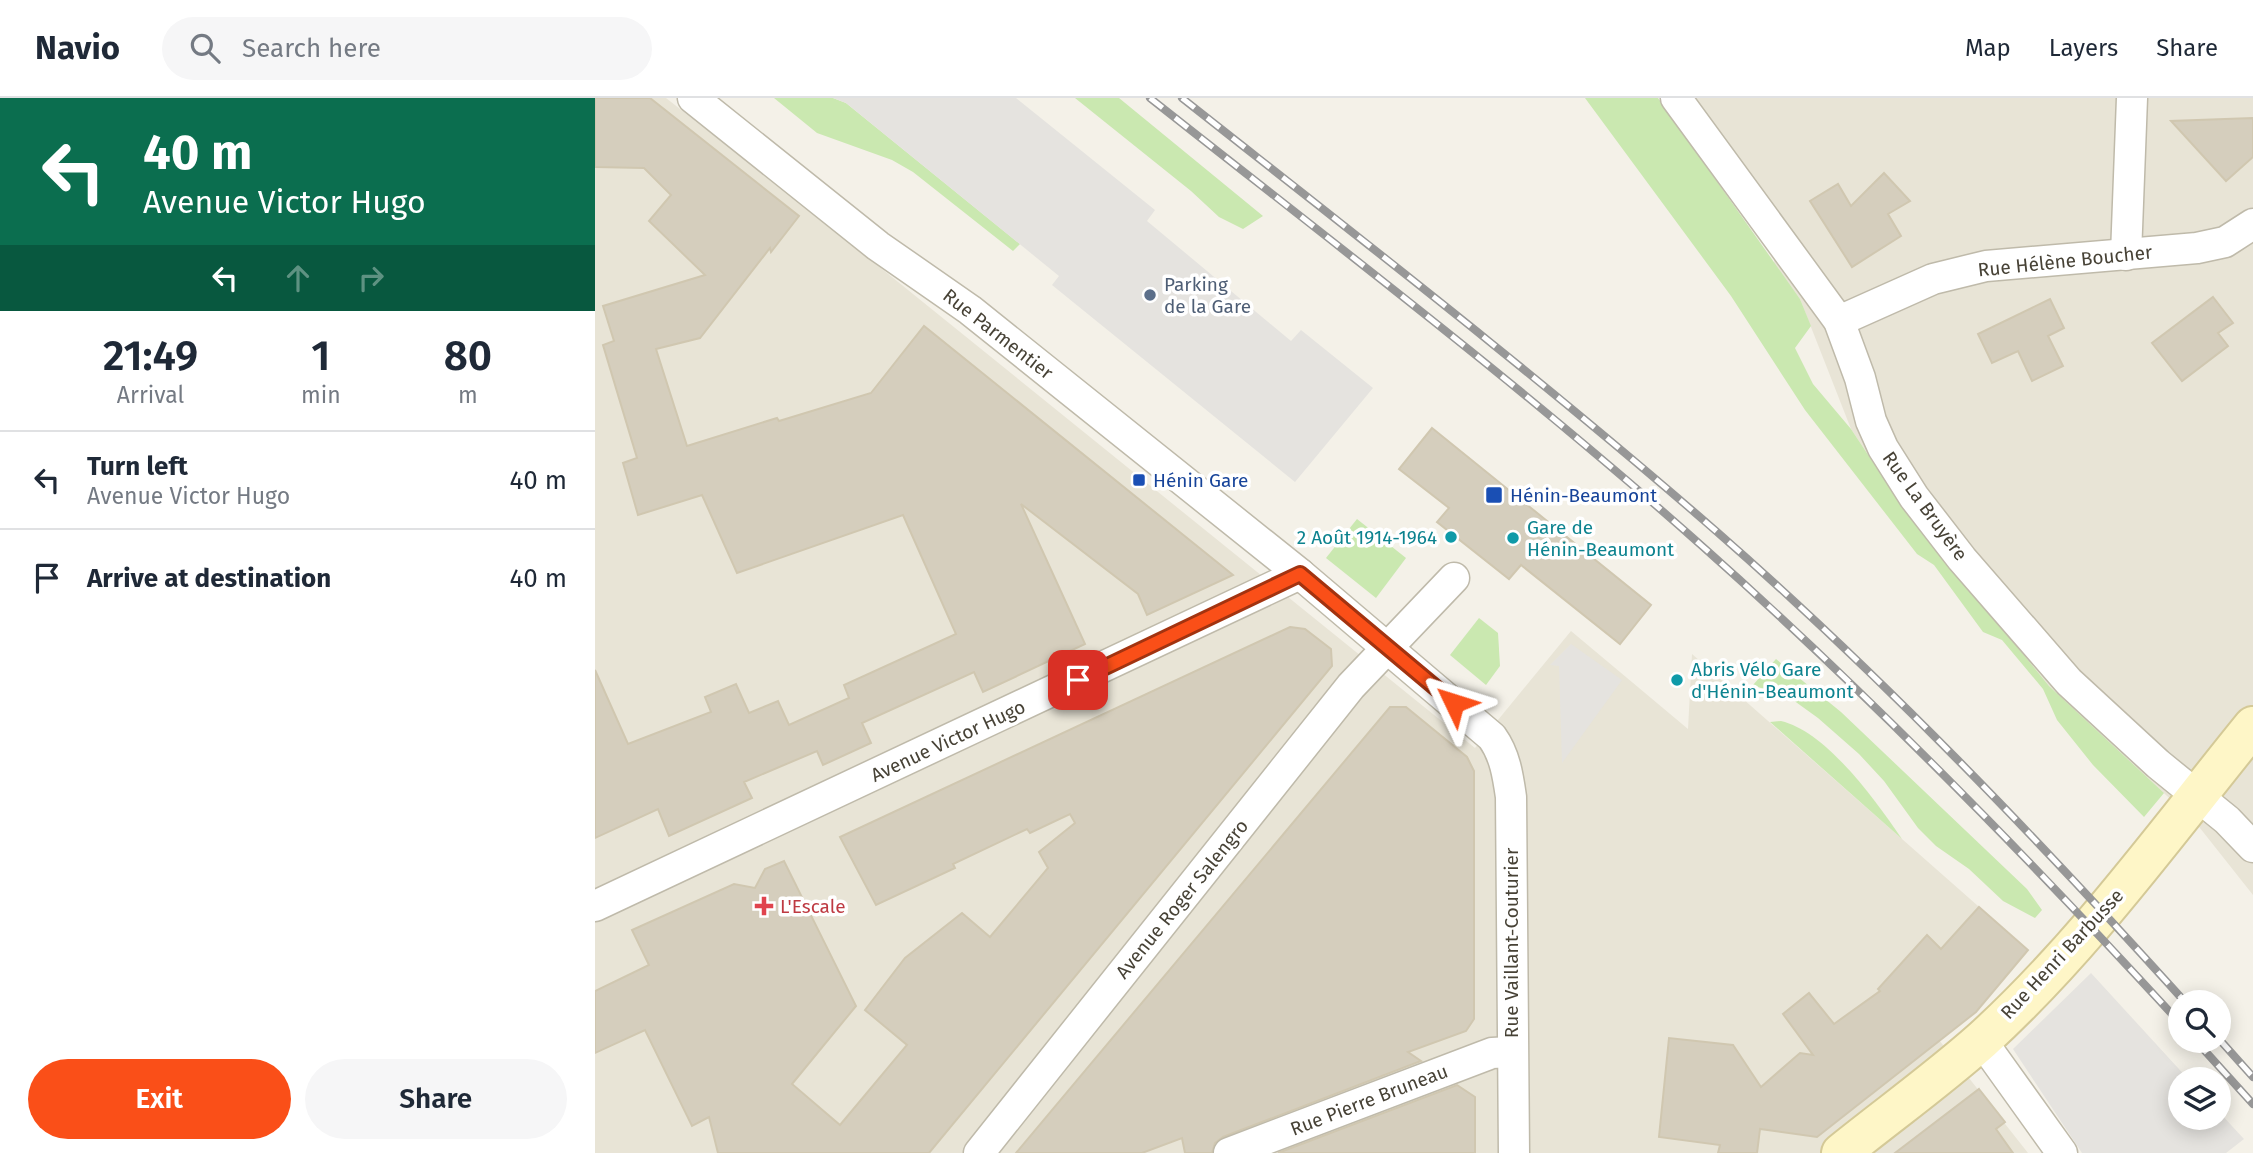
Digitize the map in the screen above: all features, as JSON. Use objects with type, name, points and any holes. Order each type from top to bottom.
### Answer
[{"type":"street","name":"Rue Parmentier","points":[[693,98],[888,253],[969,310],[1300,574],[1492,737]]},
{"type":"street","name":"Rue La Bruyère","points":[[1676,98],[1839,321],[1860,378],[1871,421],[1882,447],[1913,496],[1962,559],[2069,682],[2148,756],[2227,820],[2253,847]]},
{"type":"street","points":[[2126,255],[2132,98]]},
{"type":"street","name":"Rue Hélène Boucher","points":[[1839,321],[1933,279],[1986,266],[2197,248],[2225,242],[2253,224]]},
{"type":"street","name":"Avenue Victor Hugo","points":[[595,906],[1300,574]]},
{"type":"street","name":"Avenue Roger Salengro","points":[[979,1153],[1352,686],[1454,578]]},
{"type":"street","name":"Rue Henri Barbusse","points":[[1841,1153],[1981,1040],[2045,976],[2122,890],[2253,726]]},
{"type":"street","name":"Rue Vaillant-Couturier","points":[[1492,737],[1499,746],[1507,771],[1511,797],[1511,1052],[1514,1153]]},
{"type":"street","points":[[1981,1040],[2062,1153]]},
{"type":"street","name":"Rue Pierre Bruneau","points":[[1229,1153],[1492,1053],[1511,1052]]},
{"type":"shaded area","points":[[595,98],[666,98],[804,206],[1475,748],[1571,631],[1688,729],[1692,654],[2028,950],[1939,1040],[2028,1153],[595,1153]]},
{"type":"shaded area","name":"Parking de la Gare","points":[[833,98],[1016,98],[1155,210],[1147,221],[1291,341],[1301,330],[1373,388],[1295,482],[1052,285],[1059,276],[846,103]]},
{"type":"shaded area","points":[[1676,98],[2253,98],[2253,895],[2196,823],[2049,686],[1898,500],[1851,429],[1800,299],[1774,263],[1776,235]]},
{"type":"shaded area","points":[[1571,644],[1622,680],[1562,763],[1559,666],[1550,665]]},
{"type":"shaded area","points":[[2091,973],[2177,1067],[2168,1067],[2168,1130],[2231,1130],[2231,1125],[2244,1139],[2226,1153],[2082,1153],[2013,1049]]},
{"type":"green space","points":[[774,98],[833,98],[846,103],[1020,244],[1013,251],[913,172],[892,160],[817,133]]},
{"type":"green space","points":[[1075,98],[1119,98],[1263,216],[1243,229],[1219,217],[1191,191]]},
{"type":"green space","points":[[1585,98],[1658,98],[1800,299],[1811,326],[1795,348],[1813,384],[1851,429],[1898,500],[2049,686],[2164,793],[2144,817],[2093,765],[2057,720],[2043,689],[2002,640],[1983,632],[1934,565],[1917,554],[1805,410],[1731,296]]},
{"type":"green space","points":[[1357,519],[1406,558],[1376,598],[1326,558]]},
{"type":"green space","points":[[1479,618],[1498,633],[1500,666],[1486,685],[1450,655]]},
{"type":"green space","points":[[1776,659],[1841,712],[2027,889],[2042,910],[2035,918],[2003,901],[1969,869],[1936,846],[1918,828],[1884,781],[1859,754],[1818,718],[1793,700],[1753,685]]},
{"type":"green space","points":[[1781,721],[1816,739],[1833,753],[1879,806],[1902,839],[1770,722]]},
{"type":"building","points":[[595,98],[650,98],[799,216],[771,252],[770,248],[700,338],[656,349],[687,446],[871,393],[924,326],[1233,575],[1147,615],[1138,594],[1021,504],[1085,644],[983,692],[974,672],[862,723],[871,743],[823,765],[817,751],[744,782],[752,798],[669,836],[658,809],[595,838],[595,670],[628,744],[711,712],[705,697],[736,684],[749,713],[778,701],[789,725],[849,698],[844,685],[956,634],[903,515],[737,573],[702,495],[638,515],[623,463],[637,458],[603,345],[614,341],[603,306],[705,275],[649,221],[671,195],[644,168],[595,167]]},
{"type":"building","points":[[2253,118],[2253,157],[2226,181],[2171,121]]},
{"type":"building","points":[[1884,173],[1910,201],[1888,214],[1901,236],[1852,267],[1810,201],[1838,184],[1851,206]]},
{"type":"building","points":[[2213,297],[2233,323],[2218,333],[2228,346],[2182,381],[2152,343]]},
{"type":"building","points":[[2050,299],[2064,328],[2048,336],[2063,366],[2032,381],[2018,351],[1992,363],[1978,334]]},
{"type":"building","name":"Gare de Hénin-Beaumont","points":[[1432,428],[1651,605],[1620,644],[1521,565],[1509,579],[1437,522],[1449,508],[1399,469]]},
{"type":"building","points":[[1290,627],[1305,629],[1331,649],[1332,666],[929,1153],[718,1153],[709,1117],[692,1126],[645,1030],[595,1053],[595,991],[649,965],[632,930],[734,884],[755,888],[765,869],[784,861],[856,1006],[792,1084],[840,1125],[907,1045],[865,1010],[905,958],[962,913],[990,937],[1048,868],[1039,852],[1075,823],[1070,814],[1030,833],[1027,829],[953,864],[955,868],[876,905],[840,837]]},
{"type":"building","points":[[1390,707],[1406,707],[1467,757],[1474,771],[1474,1019],[1466,1031],[1408,1052],[1421,1061],[1223,1137],[1215,1143],[1212,1153],[1185,1153],[1182,1138],[1142,1153],[1016,1153]]},
{"type":"building","points":[[1979,907],[2028,950],[1976,1012],[1817,1137],[1760,1129],[1757,1153],[1718,1153],[1720,1145],[1659,1137],[1669,1038],[1733,1045],[1761,1087],[1800,1053],[1813,1055],[1783,1014],[1809,993],[1834,1024],[1880,991],[1878,989],[1927,935],[1941,949]]},
{"type":"building","points":[[1457,1085],[1475,1097],[1475,1153],[1278,1153]]},
{"type":"building","points":[[1979,1089],[2005,1122],[1996,1129],[2013,1153],[1895,1153]]},
{"type":"railway","points":[[1150,98],[1499,374],[1702,546],[1888,719],[2066,900],[2168,1010]]},
{"type":"railway","points":[[1182,98],[1518,365],[1651,475],[1778,586],[1958,760],[2174,990]]},
{"type":"railway","points":[[2231,1052],[2253,1077]]},
{"type":"railway","points":[[2207,1053],[2253,1104]]},
{"type":"place","name":"Parking de la Gare","points":[[1150,295]]},
{"type":"place","name":"Hénin Gare","points":[[1139,480]]},
{"type":"place","name":"Hénin-Beaumont","points":[[1494,495]]},
{"type":"place","name":"2 Août 1914-1964","points":[[1451,537]]},
{"type":"place","name":"Gare de Hénin-Beaumont","points":[[1513,538]]},
{"type":"place","name":"Abris Vélo Gare d'Hénin-Beaumont","points":[[1677,680]]},
{"type":"place","name":"L'Escale","points":[[764,906]]},
{"type":"route","points":[[1078,680],[1300,574],[1454,703]]}]
